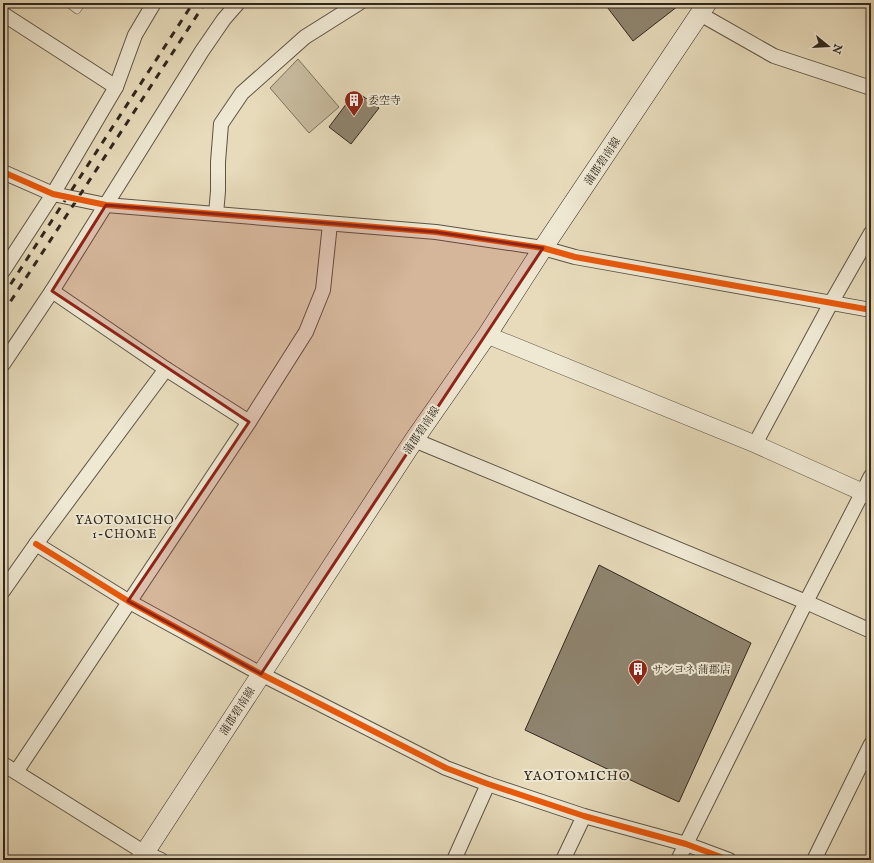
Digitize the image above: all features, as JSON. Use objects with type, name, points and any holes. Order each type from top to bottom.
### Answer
[{"type":"main road","name":"蒲郡碧南線","points":[[149,858],[261,674],[414,440],[487,335],[543,248],[705,6]]},
{"type":"street","points":[[3,271],[53,194],[116,87],[135,35],[154,3]]},
{"type":"street","points":[[3,364],[52,291],[202,51],[224,19],[238,3]]},
{"type":"street","points":[[216,214],[218,162],[222,124],[242,93],[305,37],[359,3]]},
{"type":"street","points":[[705,6],[774,56],[871,88]]},
{"type":"street","points":[[3,14],[116,87]]},
{"type":"street","points":[[3,172],[53,194],[106,205],[436,232],[543,248],[575,257],[871,310]]},
{"type":"street","points":[[16,772],[128,601],[249,422],[306,332],[323,290],[330,224]]},
{"type":"street","points":[[756,444],[831,303],[871,233]]},
{"type":"street","points":[[52,291],[166,369],[249,422]]},
{"type":"street","points":[[487,335],[756,444],[867,494]]},
{"type":"street","points":[[3,591],[36,544],[166,369]]},
{"type":"street","points":[[414,440],[806,602],[871,631]]},
{"type":"street","points":[[678,860],[806,602],[867,494],[871,476]]},
{"type":"street","points":[[36,544],[128,601],[261,674],[446,768],[488,784],[584,816],[686,844],[729,860]]},
{"type":"street","points":[[814,860],[867,763],[871,744]]},
{"type":"street","points":[[3,764],[149,858]]},
{"type":"street","points":[[454,860],[488,784]]},
{"type":"street","points":[[563,860],[584,816]]},
{"type":"lane","points":[[68,3],[78,10],[82,3]]},
{"type":"highlighted area","points":[[106,205],[436,232],[543,248],[261,674],[128,601],[249,422],[52,291]]},
{"type":"shaded area","points":[[298,59],[339,107],[309,133],[270,88]]},
{"type":"building","points":[[604,3],[675,3],[678,6],[633,41]]},
{"type":"building","name":"委空寺","points":[[356,91],[379,108],[351,144],[329,127]]},
{"type":"building","name":"サンヨネ 蒲郡店","points":[[599,565],[751,643],[679,802],[525,730]]},
{"type":"railway","points":[[3,296],[193,3]]},
{"type":"railway","points":[[3,313],[205,3]]},
{"type":"cycle path","points":[[3,172],[53,194],[106,205],[436,232],[543,248],[575,257],[871,310]]},
{"type":"cycle path","points":[[36,544],[128,601],[261,674],[446,768],[488,784],[584,816],[686,844],[729,860]]},
{"type":"place","name":"委空寺","points":[[354,117]]},
{"type":"place","name":"サンヨネ 蒲郡店","points":[[638,686]]},
{"type":"district","name":"YAOTOMICHO 1-CHOME","points":[[125,527]]},
{"type":"district","name":"YAOTOMICHO","points":[[577,775]]}]
